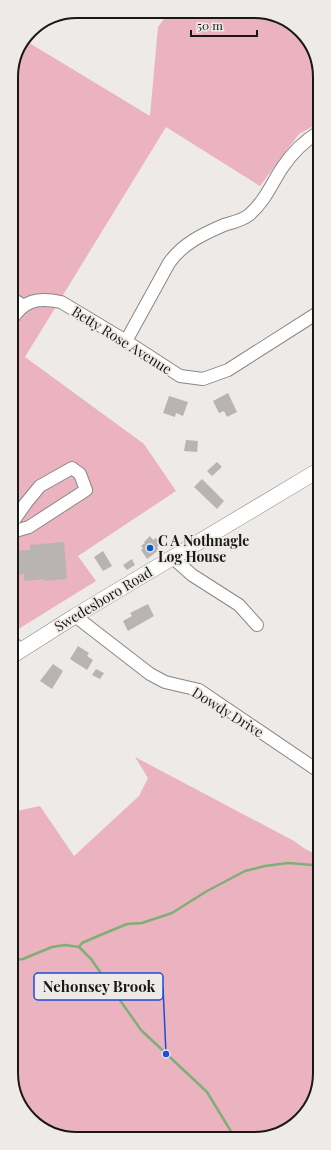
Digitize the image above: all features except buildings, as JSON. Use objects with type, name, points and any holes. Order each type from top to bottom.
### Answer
[{"type":"main road","name":"Swedesboro Road","points":[[18,648],[75,616],[313,474]]},
{"type":"street","points":[[126,341],[174,255],[194,239],[225,225],[242,220],[249,215],[266,196],[288,159],[306,140],[313,136]]},
{"type":"street","name":"Betty Rose Avenue","points":[[24,306],[36,301],[53,300],[61,302],[126,341],[180,376],[204,379],[228,370],[313,316]]},
{"type":"street","points":[[18,302],[24,306],[18,311]]},
{"type":"street","points":[[18,514],[40,486],[72,468],[80,474],[86,490],[29,527],[18,530]]},
{"type":"street","points":[[173,558],[192,575],[239,605],[257,625]]},
{"type":"street","name":"Dowdy Drive","points":[[75,616],[150,674],[165,682],[199,690],[313,767]]},
{"type":"shaded area","points":[[165,18],[254,18],[266,19],[284,26],[296,35],[309,54],[313,77],[313,126],[299,134],[260,186],[166,127],[25,357],[144,444],[176,491],[78,556],[96,581],[18,629],[18,73],[20,62],[29,43],[150,116],[158,27]]},
{"type":"shaded area","points":[[135,757],[294,841],[313,853],[313,1077],[309,1096],[303,1106],[290,1120],[280,1126],[263,1131],[254,1132],[65,1131],[51,1126],[35,1115],[28,1106],[21,1092],[18,1073],[18,811],[40,806],[74,856],[139,796],[148,778]]},
{"type":"waterway","points":[[79,947],[82,943],[127,924],[142,923],[172,913],[207,891],[245,871],[265,866],[288,863],[313,865]]},
{"type":"waterway","points":[[18,959],[23,959],[52,947],[65,945],[79,947],[91,959],[141,1030],[207,1092],[231,1132]]},
{"type":"place","name":"C A Nothnagle Log House","points":[[150,548]]},
{"type":"place","name":"Nehonsey Brook","points":[[166,1054]]}]
